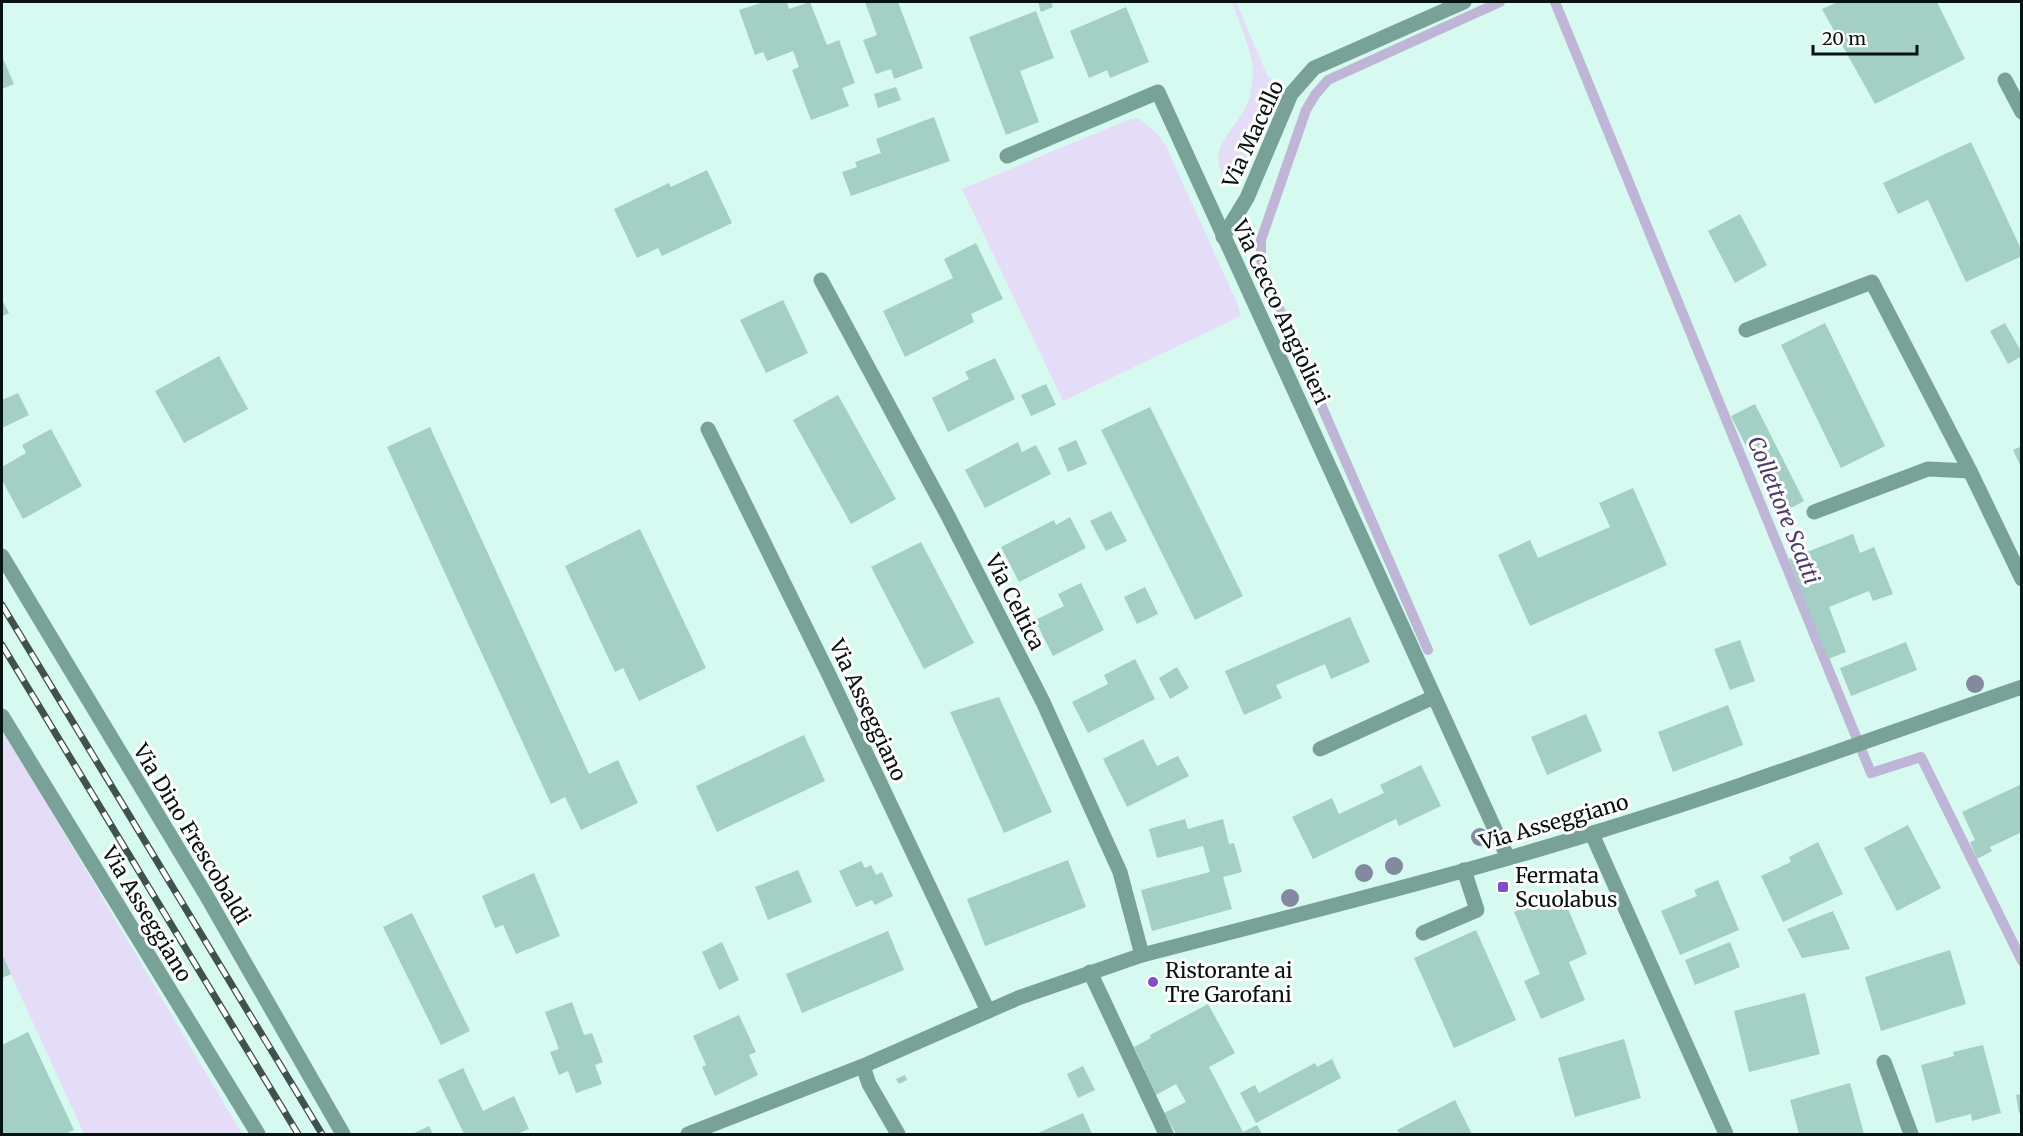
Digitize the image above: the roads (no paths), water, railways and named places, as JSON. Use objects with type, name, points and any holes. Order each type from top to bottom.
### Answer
[{"type":"street","name":"Via Macello","points":[[1223,237],[1247,198],[1291,94],[1314,68],[1464,2]]},
{"type":"street","points":[[2005,80],[2022,112]]},
{"type":"street","name":"Via Cecco Angiolieri","points":[[1006,156],[1158,92],[1508,858]]},
{"type":"street","name":"Via Celtica","points":[[821,280],[947,514],[1043,702],[1120,872],[1142,955]]},
{"type":"street","points":[[1746,330],[1872,282],[1970,471],[2022,579]]},
{"type":"street","name":"Via Asseggiano","points":[[708,429],[834,685],[988,1011]]},
{"type":"street","points":[[1814,512],[1928,469],[1970,471]]},
{"type":"street","name":"Via Dino Frescobaldi","points":[[2,556],[206,895],[343,1134]]},
{"type":"street","name":"Via Asseggiano","points":[[688,1134],[863,1066],[1018,998],[1090,972],[1142,955],[1592,834],[2022,687]]},
{"type":"street","points":[[1320,749],[1434,697]]},
{"type":"street","name":"Via Asseggiano","points":[[2,716],[258,1134]]},
{"type":"street","points":[[1592,834],[1726,1134]]},
{"type":"street","points":[[1423,933],[1477,910],[1464,870]]},
{"type":"street","points":[[1090,972],[1166,1134]]},
{"type":"street","points":[[1884,1062],[1911,1134]]},
{"type":"street","points":[[863,1066],[870,1084],[898,1134]]},
{"type":"waterway","points":[[1428,650],[1263,272],[1261,240],[1306,110],[1328,80],[1500,2]]},
{"type":"waterway","name":"Collettore Scatti","points":[[1555,2],[1871,773],[1921,757],[2022,961]]},
{"type":"railway","points":[[2,605],[322,1134]]},
{"type":"railway","points":[[2,645],[298,1134]]},
{"type":"place","name":"Fermata Scuolabus","points":[[1503,887]]},
{"type":"place","name":"Ristorante ai Tre Garofani","points":[[1153,982]]}]
